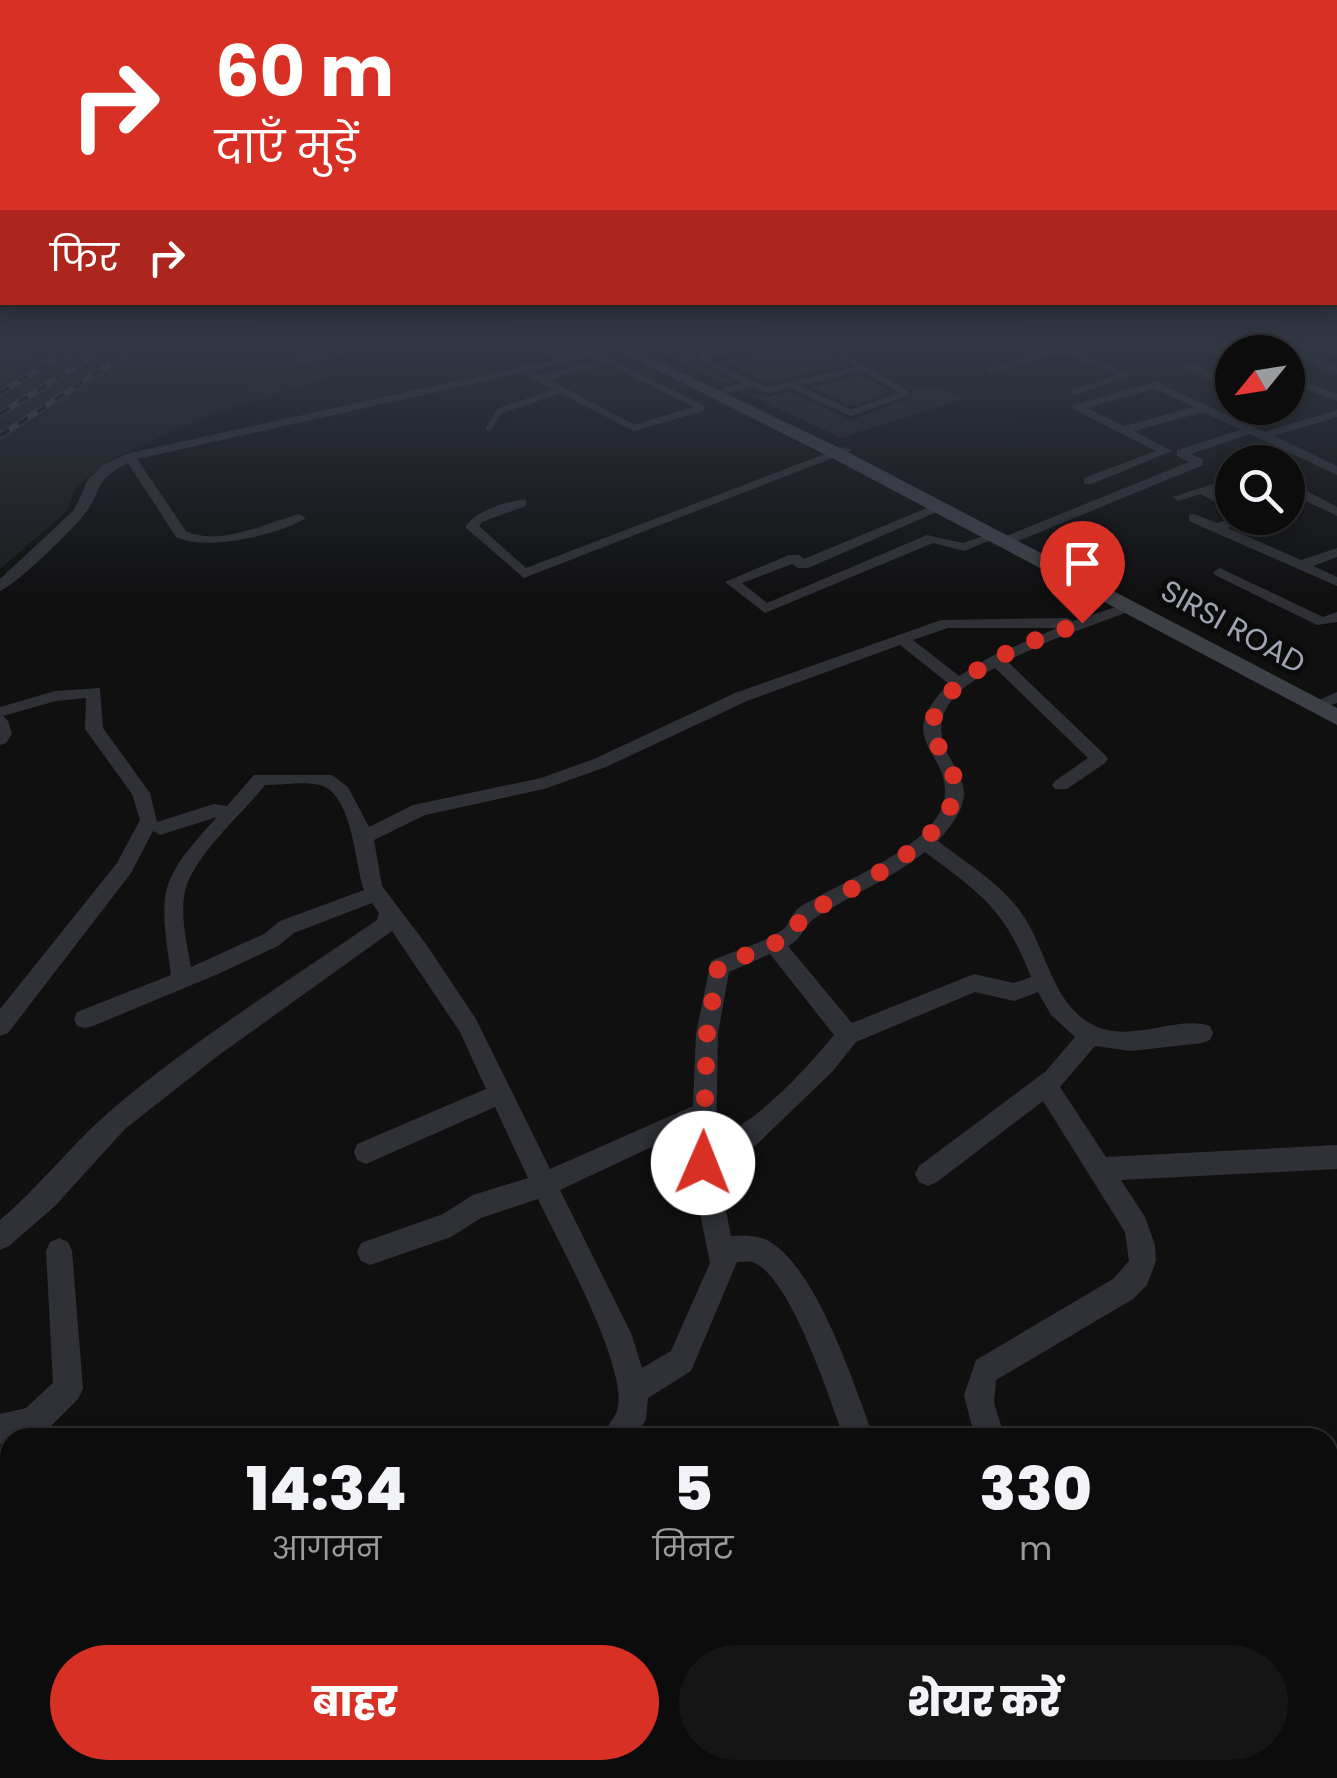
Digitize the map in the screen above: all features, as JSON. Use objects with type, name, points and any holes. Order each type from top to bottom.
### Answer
[{"type":"street","points":[[0,587],[80,512],[93,481],[107,468],[130,457],[248,430]]},
{"type":"street","name":"SIRSI ROAD","points":[[796,430],[843,452],[940,508],[1330,706]]},
{"type":"street","name":"SIRSI ROAD","points":[[801,430],[1131,606],[1330,706]]},
{"type":"street","points":[[1123,430],[1215,470]]},
{"type":"street","points":[[1251,430],[1337,471]]},
{"type":"street","points":[[1088,481],[1174,451],[1271,430]]},
{"type":"street","points":[[522,503],[476,519],[472,527],[524,574],[843,452]]},
{"type":"street","points":[[130,457],[181,534],[190,541],[209,541],[299,518]]},
{"type":"street","points":[[940,508],[803,565],[794,558],[732,582],[765,609],[932,538],[964,547],[1005,538],[1199,462]]},
{"type":"street","points":[[1178,497],[1215,485]]},
{"type":"street","points":[[1203,490],[1215,497]]},
{"type":"street","points":[[1307,496],[1337,512]]},
{"type":"street","points":[[1194,518],[1215,528]]},
{"type":"street","points":[[1231,535],[1337,582]]},
{"type":"street","points":[[1300,566],[1337,552]]},
{"type":"street","points":[[1220,572],[1322,622],[1336,618]]},
{"type":"street","points":[[634,1390],[681,1361],[724,1264],[703,1154],[707,1033],[718,967],[792,936],[802,916],[924,841],[944,822],[955,779],[930,730],[936,707],[960,685],[996,660],[1046,636],[1131,606]]},
{"type":"street","points":[[364,837],[420,810],[544,783],[600,762],[741,696],[960,621],[1082,623]]},
{"type":"street","points":[[903,640],[960,685]]},
{"type":"street","points":[[996,660],[1099,759],[1060,785]]},
{"type":"street","points":[[0,712],[55,696],[94,692],[94,729],[142,793],[149,820],[124,868],[0,1026]]},
{"type":"street","points":[[0,721],[4,734],[0,738]]},
{"type":"street","points":[[0,1237],[46,1197],[116,1121],[386,924],[364,837],[342,791],[326,779],[260,779],[230,813],[176,881],[173,900],[182,980]]},
{"type":"street","points":[[160,828],[214,810],[230,813]]},
{"type":"street","points":[[924,841],[1010,913],[1056,1008],[1089,1036],[1120,1043],[1202,1032]]},
{"type":"street","points":[[85,1020],[271,940],[287,927],[383,903]]},
{"type":"street","points":[[383,903],[468,1026],[620,1343],[634,1390],[631,1419],[624,1428]]},
{"type":"street","points":[[774,943],[848,1035]]},
{"type":"street","points":[[703,1154],[745,1139],[824,1065],[848,1035],[974,983],[1014,992],[1044,980]]},
{"type":"street","points":[[928,1174],[1046,1084],[1070,1063],[1089,1036]]},
{"type":"street","points":[[987,1428],[978,1382],[986,1370],[1123,1289],[1138,1278],[1144,1264],[1136,1226],[1046,1084]]},
{"type":"street","points":[[366,1152],[502,1093]]},
{"type":"street","points":[[370,1252],[451,1224],[473,1208],[546,1184],[686,1118],[704,1115]]},
{"type":"street","points":[[1100,1169],[1337,1158]]},
{"type":"street","points":[[721,1250],[756,1249],[780,1266],[816,1330],[854,1428]]},
{"type":"street","points":[[35,1428],[68,1389],[59,1250]]},
{"type":"shaded area","points":[[0,430],[177,430],[111,459],[76,487],[66,512],[0,569]]},
{"type":"building","points":[[824,430],[866,430],[841,438]]},
{"type":"railway","points":[[0,436],[9,430]]},
{"type":"route","points":[[703,1163],[707,1033],[718,967],[792,936],[802,916],[917,848],[944,822],[953,798],[955,779],[930,730],[936,707],[972,674],[1011,651],[1082,623]]}]
